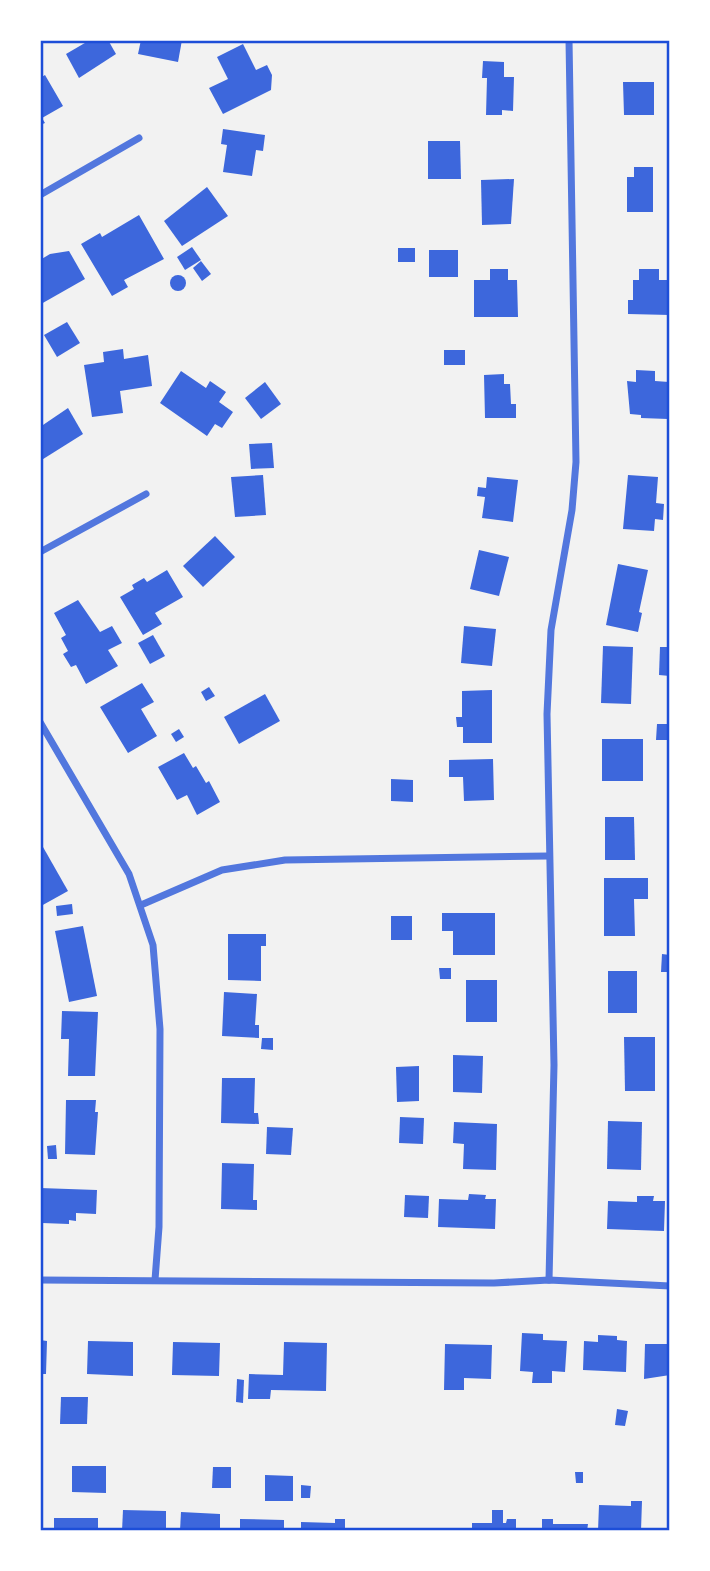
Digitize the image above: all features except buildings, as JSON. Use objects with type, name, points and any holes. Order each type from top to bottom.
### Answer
[{"type":"street","points":[[549,1280],[554,1065],[547,714],[551,630],[572,510],[576,462],[569,40]]},
{"type":"street","points":[[40,195],[139,138]]},
{"type":"street","points":[[40,552],[146,494]]},
{"type":"street","points":[[40,722],[129,874],[153,945],[160,1030],[159,1227],[155,1280]]},
{"type":"street","points":[[141,905],[184,884],[222,870],[285,860],[548,856]]},
{"type":"street","points":[[40,1279],[467,1283],[549,1280],[670,1286]]}]
